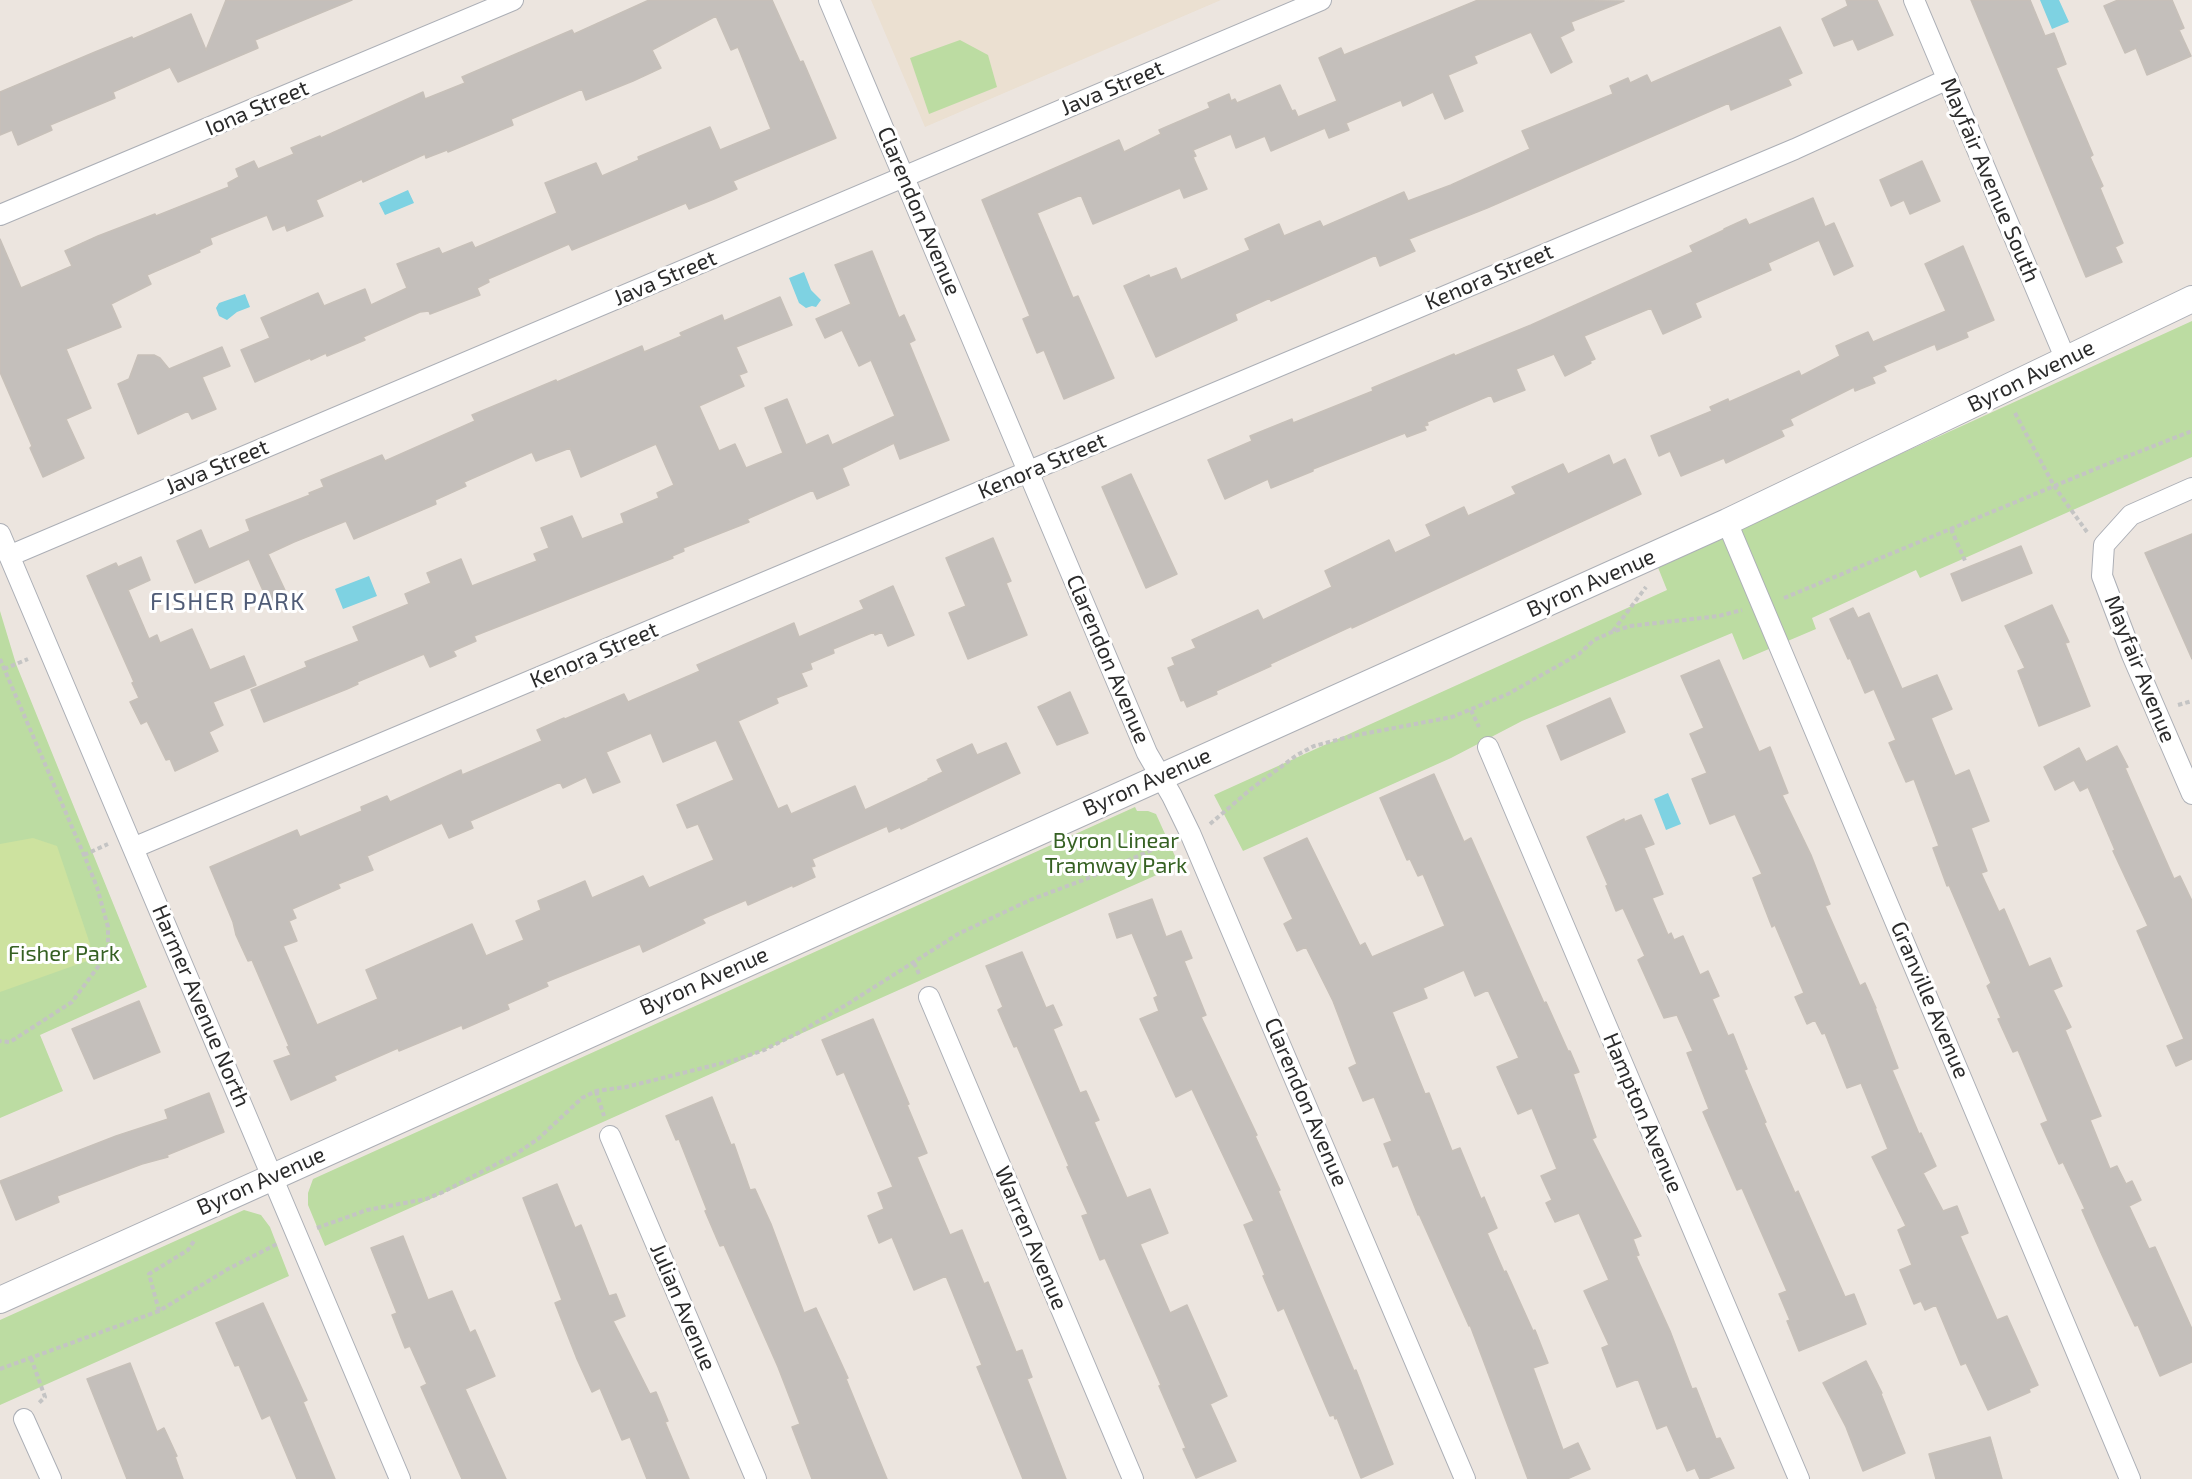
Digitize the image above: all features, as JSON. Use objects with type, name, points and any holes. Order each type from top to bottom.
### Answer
[{"type":"street","name":"Iona Street","points":[[0,215],[513,0]]},
{"type":"street","name":"Clarendon Avenue","points":[[829,0],[1030,471],[1147,753],[1190,833],[1466,1479]]},
{"type":"street","name":"Java Street","points":[[9,556],[1321,0]]},
{"type":"street","name":"Mayfair Avenue South","points":[[1914,0],[2066,360]]},
{"type":"street","name":"Kenora Street","points":[[133,848],[1795,149],[1948,79]]},
{"type":"street","name":"Byron Avenue","points":[[0,1300],[1727,522],[2192,299]]},
{"type":"street","points":[[2104,545],[2131,515],[2192,488]]},
{"type":"street","name":"Granville Avenue","points":[[1727,522],[2130,1479]]},
{"type":"street","name":"Harmer Avenue North","points":[[0,534],[400,1479]]},
{"type":"street","name":"Mayfair Avenue","points":[[2104,545],[2102,576],[2132,655],[2192,794]]},
{"type":"street","name":"Hampton Avenue","points":[[1488,747],[1799,1479]]},
{"type":"street","name":"Warren Avenue","points":[[929,997],[1133,1479]]},
{"type":"street","name":"Julian Avenue","points":[[610,1136],[756,1479]]},
{"type":"street","points":[[24,1419],[51,1479]]},
{"type":"path","points":[[2003,390],[2032,449],[2054,486],[2085,531],[2104,545]]},
{"type":"path","points":[[0,1370],[159,1311],[228,1269],[297,1234],[367,1210],[426,1198],[443,1192],[516,1154],[538,1139],[582,1098],[596,1091],[626,1087],[764,1050],[846,1005],[958,934],[1030,900],[1086,879],[1211,823],[1251,789],[1297,755],[1314,746],[1352,736],[1452,717],[1508,694],[1579,654],[1594,640],[1630,626],[1719,616],[1783,599],[2192,431]]},
{"type":"path","points":[[1951,529],[1966,563]]},
{"type":"path","points":[[0,659],[97,887],[108,927],[108,947],[100,964],[72,1002],[10,1042],[0,1041]]},
{"type":"path","points":[[159,1311],[148,1274],[188,1250],[196,1238]]},
{"type":"shaded area","points":[[871,0],[1221,0],[925,127]]},
{"type":"green space","points":[[960,40],[988,55],[997,87],[929,114],[910,58]]},
{"type":"green space","name":"Byron Linear Tramway Park","points":[[2192,321],[2192,457],[1920,578],[1916,570],[1812,618],[1816,629],[1743,660],[1732,633],[1522,721],[1451,758],[1243,851],[1214,795],[1667,590],[1657,565]]},
{"type":"green space","name":"Fisher Park","points":[[0,611],[16,664],[147,987],[40,1035],[63,1091],[0,1118]]},
{"type":"green space","name":"Byron Linear Tramway Park","points":[[1135,807],[1137,811],[1156,814],[1179,865],[325,1246],[308,1205],[308,1193],[313,1179]]},
{"type":"green space","points":[[33,838],[57,846],[90,944],[91,954],[87,961],[0,992],[0,844]]},
{"type":"green space","points":[[244,1210],[261,1215],[270,1227],[289,1276],[0,1405],[0,1320]]},
{"type":"water","points":[[2040,0],[2059,0],[2069,22],[2052,29]]},
{"type":"water","points":[[408,190],[414,203],[385,215],[379,203]]},
{"type":"water","points":[[804,272],[811,290],[821,300],[816,307],[806,308],[799,303],[789,278]]},
{"type":"water","points":[[245,294],[250,307],[237,312],[227,320],[219,316],[216,308],[219,303]]},
{"type":"water","points":[[369,576],[377,596],[343,609],[335,589]]},
{"type":"water","points":[[1668,793],[1681,824],[1666,830],[1654,799]]},
{"type":"building","points":[[226,0],[352,0],[255,40],[258,48],[178,82],[170,67],[113,92],[115,98],[50,125],[52,130],[18,145],[12,130],[0,135],[0,92],[191,14],[206,50]]},
{"type":"building","points":[[649,0],[772,0],[800,62],[803,61],[836,138],[733,181],[737,189],[714,199],[689,209],[686,203],[572,250],[569,244],[488,279],[489,282],[477,288],[480,295],[430,314],[429,311],[420,312],[363,337],[365,340],[327,356],[326,353],[311,360],[310,358],[255,382],[241,350],[270,338],[261,318],[318,293],[324,306],[365,289],[371,305],[407,288],[397,264],[439,248],[442,254],[472,242],[475,248],[557,213],[545,183],[596,163],[602,176],[639,160],[638,157],[710,127],[720,150],[771,129],[738,47],[731,50],[716,16],[652,50],[661,68],[633,81],[586,100],[582,89],[511,119],[513,125],[448,152],[447,150],[426,158],[425,154],[316,200],[323,216],[287,231],[285,225],[273,230],[267,215],[210,238],[212,244],[199,250],[200,252],[147,275],[151,284],[111,304],[121,327],[66,349],[91,408],[66,419],[84,458],[43,477],[0,372],[0,239],[21,288],[72,266],[65,251],[98,236],[229,187],[228,183],[239,177],[236,169],[254,161],[258,169],[294,154],[291,148],[320,136],[321,138],[423,92],[425,99],[465,83],[462,77],[572,30],[574,34]]},
{"type":"building","points":[[1478,0],[1624,1],[1571,22],[1574,30],[1560,37],[1572,62],[1551,73],[1531,32],[1474,56],[1477,63],[1448,75],[1463,111],[1445,119],[1433,92],[1403,106],[1401,100],[1346,123],[1349,130],[1329,138],[1325,128],[1271,151],[1265,136],[1236,148],[1231,134],[1193,150],[1196,156],[1193,157],[1207,189],[1184,198],[1180,188],[1093,224],[1081,195],[1037,213],[1073,298],[1078,296],[1114,378],[1064,399],[1044,350],[1037,353],[1023,319],[1030,316],[982,200],[1119,140],[1124,152],[1161,134],[1159,130],[1210,108],[1208,103],[1229,94],[1231,101],[1235,99],[1237,103],[1280,85],[1292,111],[1295,110],[1298,117],[1337,101],[1319,58],[1341,48],[1344,55]]},
{"type":"building","points":[[1846,0],[1877,0],[1893,35],[1858,50],[1853,39],[1834,46],[1822,19],[1848,6]]},
{"type":"building","points":[[1971,0],[2030,0],[2045,36],[2054,33],[2066,64],[2056,68],[2093,155],[2090,157],[2103,186],[2100,188],[2123,243],[2115,247],[2122,262],[2086,277]]},
{"type":"building","points":[[2118,0],[2172,0],[2184,28],[2179,30],[2191,56],[2147,75],[2136,48],[2125,53],[2104,6]]},
{"type":"building","points":[[1780,27],[1802,73],[1788,79],[1791,85],[1731,110],[1729,103],[1487,208],[1409,239],[1415,251],[1380,266],[1376,255],[1271,301],[1270,298],[1235,314],[1237,320],[1156,357],[1124,286],[1149,275],[1150,278],[1176,268],[1181,280],[1250,250],[1245,239],[1279,224],[1284,236],[1320,221],[1323,227],[1404,192],[1408,201],[1451,185],[1530,149],[1522,131],[1613,94],[1610,86],[1628,78],[1630,83],[1647,75],[1651,83]]},
{"type":"building","points":[[1922,161],[1940,201],[1910,214],[1904,200],[1891,206],[1880,180]]},
{"type":"building","points":[[1813,198],[1825,227],[1834,223],[1853,266],[1834,275],[1819,240],[1768,263],[1771,270],[1695,303],[1701,317],[1663,334],[1651,308],[1584,336],[1595,359],[1565,376],[1554,354],[1516,369],[1525,390],[1494,402],[1491,395],[1427,422],[1428,425],[1424,426],[1426,430],[1407,437],[1405,433],[1271,488],[1268,479],[1225,499],[1208,460],[1252,441],[1250,436],[1292,419],[1293,423],[1373,391],[1372,388],[1454,354],[1455,356],[1531,325],[1693,252],[1690,246],[1746,219],[1749,225]]},
{"type":"building","points":[[1963,246],[1994,320],[1966,332],[1968,337],[1937,350],[1935,344],[1883,366],[1886,371],[1872,377],[1875,383],[1855,391],[1854,387],[1790,419],[1793,425],[1781,430],[1784,436],[1726,463],[1724,458],[1681,476],[1670,451],[1659,456],[1651,436],[1712,411],[1710,407],[1728,399],[1729,402],[1799,371],[1801,376],[1840,356],[1836,346],[1868,332],[1873,342],[1946,311],[1925,264]]},
{"type":"building","points":[[872,251],[899,318],[904,315],[915,340],[909,343],[949,440],[900,459],[894,443],[842,468],[849,485],[817,499],[813,490],[747,519],[749,522],[683,548],[684,551],[672,556],[673,558],[474,636],[476,641],[453,651],[456,656],[430,667],[424,654],[357,682],[358,684],[347,689],[264,722],[251,690],[307,667],[305,662],[359,641],[353,627],[409,604],[405,594],[431,583],[427,573],[461,559],[472,586],[537,561],[534,554],[549,548],[541,528],[572,516],[582,539],[624,523],[621,514],[659,498],[657,493],[674,485],[656,444],[581,477],[570,448],[536,461],[532,452],[464,482],[466,486],[435,500],[436,504],[354,539],[346,521],[294,542],[268,554],[291,603],[272,611],[249,559],[195,583],[177,541],[201,530],[209,549],[250,531],[246,520],[310,495],[309,493],[324,487],[321,480],[382,455],[385,461],[475,421],[472,415],[556,380],[557,382],[642,346],[644,352],[682,336],[680,333],[722,315],[724,321],[780,297],[792,325],[736,347],[747,372],[739,375],[744,386],[699,406],[719,451],[735,444],[746,468],[783,453],[765,408],[787,399],[806,445],[828,435],[832,445],[895,416],[871,360],[859,366],[842,330],[825,338],[816,319],[851,304],[835,265]]},
{"type":"building","points":[[222,347],[230,366],[202,377],[216,409],[192,419],[188,411],[138,434],[118,384],[129,379],[138,355],[154,355],[160,358],[169,369]]},
{"type":"building","points":[[1609,455],[1613,465],[1625,459],[1641,494],[1270,664],[1271,666],[1216,691],[1217,694],[1187,707],[1184,700],[1181,701],[1168,668],[1175,665],[1172,658],[1196,648],[1192,640],[1258,610],[1263,620],[1332,587],[1325,571],[1389,540],[1395,553],[1431,536],[1426,525],[1464,507],[1468,516],[1516,494],[1512,487],[1563,464],[1568,474]]},
{"type":"building","points":[[1131,474],[1177,574],[1146,588],[1102,487]]},
{"type":"building","points":[[2192,534],[2192,659],[2145,553]]},
{"type":"building","points":[[993,538],[1011,581],[1006,583],[1027,635],[968,659],[949,613],[966,606],[946,558]]},
{"type":"building","points":[[2021,546],[2032,573],[1962,601],[1951,574]]},
{"type":"building","points":[[141,557],[150,580],[128,590],[149,639],[157,635],[160,643],[192,629],[210,670],[244,656],[256,685],[213,702],[223,725],[209,732],[218,751],[175,771],[170,759],[166,760],[147,721],[141,724],[130,702],[139,698],[132,683],[134,682],[87,576],[116,563],[118,567]]},
{"type":"building","points":[[893,586],[914,635],[888,646],[882,632],[875,635],[874,632],[833,649],[834,653],[810,663],[812,669],[801,673],[807,686],[776,698],[778,703],[738,721],[778,809],[787,805],[791,814],[855,786],[865,810],[943,772],[937,760],[972,744],[977,755],[1006,743],[1020,773],[901,829],[900,827],[889,832],[887,826],[812,859],[815,866],[811,867],[815,877],[793,887],[793,885],[748,905],[746,900],[702,919],[705,923],[643,952],[640,944],[546,982],[548,986],[507,1004],[509,1009],[463,1029],[462,1025],[399,1051],[398,1048],[334,1076],[336,1080],[291,1100],[274,1061],[291,1055],[287,1047],[289,1046],[252,960],[248,961],[236,935],[233,922],[210,867],[297,830],[300,837],[362,811],[361,807],[387,796],[390,802],[461,770],[462,775],[542,741],[537,730],[564,718],[624,694],[628,702],[700,671],[697,665],[794,623],[799,637],[864,609],[860,601]],"holes":[[[651,733],[663,762],[716,740],[734,780],[677,805],[687,828],[698,824],[714,860],[649,888],[643,876],[592,898],[585,881],[538,901],[541,910],[516,921],[524,940],[486,956],[472,924],[366,970],[378,999],[317,1025],[283,946],[297,941],[289,921],[296,918],[292,909],[340,888],[338,884],[373,870],[367,856],[442,823],[449,838],[473,828],[470,821],[560,782],[563,788],[586,777],[593,793],[620,782],[606,752]]]},
{"type":"building","points":[[2052,605],[2069,642],[2065,643],[2090,706],[2039,726],[2018,671],[2025,668],[2005,626]]},
{"type":"building","points":[[1853,608],[1858,618],[1869,613],[1902,689],[1937,675],[1952,709],[1931,718],[1955,776],[1969,770],[1989,821],[1971,828],[1987,871],[1981,873],[1999,912],[2004,909],[2029,967],[2050,958],[2062,986],[2053,990],[2071,1027],[2065,1030],[2101,1116],[2090,1120],[2110,1169],[2117,1166],[2126,1184],[2132,1181],[2141,1200],[2129,1206],[2149,1249],[2155,1247],[2192,1329],[2192,1362],[2160,1376],[2138,1325],[2135,1326],[2102,1255],[2082,1210],[2085,1209],[2063,1162],[2059,1164],[2041,1124],[2048,1121],[2018,1050],[2013,1052],[1998,1019],[2001,1018],[1987,986],[1991,983],[1949,885],[1947,886],[1933,848],[1939,846],[1914,779],[1906,782],[1889,743],[1896,740],[1874,689],[1865,693],[1830,619]]},
{"type":"building","points":[[1719,660],[1759,752],[1770,747],[1788,793],[1782,795],[1811,855],[1830,904],[1825,906],[1860,986],[1865,983],[1876,1008],[1898,1068],[1892,1070],[1919,1134],[1921,1133],[1936,1166],[1923,1173],[1943,1211],[1957,1206],[1968,1233],[1960,1236],[1997,1320],[2007,1316],[2038,1385],[2029,1389],[2030,1392],[1988,1410],[1966,1363],[1961,1365],[1936,1305],[1925,1310],[1921,1301],[1914,1304],[1900,1270],[1912,1265],[1898,1230],[1906,1226],[1872,1157],[1888,1149],[1861,1083],[1847,1088],[1825,1033],[1822,1034],[1815,1020],[1807,1024],[1795,997],[1804,993],[1775,925],[1772,927],[1753,878],[1762,874],[1735,814],[1710,824],[1692,779],[1707,773],[1690,734],[1704,728],[1681,676]]},
{"type":"building","points":[[1070,692],[1088,733],[1057,745],[1038,707]]},
{"type":"building","points":[[1610,698],[1625,732],[1561,760],[1547,726]]},
{"type":"building","points":[[2117,746],[2128,767],[2125,768],[2174,879],[2180,876],[2192,901],[2192,1059],[2176,1066],[2167,1046],[2184,1039],[2137,931],[2148,926],[2113,851],[2115,850],[2088,787],[2080,791],[2074,780],[2055,790],[2044,767],[2079,748],[2086,762]]},
{"type":"building","points":[[1434,774],[1464,842],[1471,838],[1544,1003],[1546,1002],[1570,1051],[1579,1072],[1573,1074],[1596,1137],[1592,1139],[1641,1236],[1633,1239],[1639,1255],[1636,1256],[1670,1331],[1692,1389],[1696,1388],[1716,1439],[1720,1438],[1734,1468],[1707,1479],[1700,1479],[1695,1468],[1687,1471],[1667,1425],[1657,1429],[1638,1379],[1617,1387],[1602,1348],[1609,1345],[1584,1291],[1609,1280],[1579,1213],[1555,1222],[1546,1203],[1552,1200],[1541,1176],[1557,1169],[1532,1108],[1518,1114],[1497,1067],[1519,1058],[1488,990],[1475,996],[1464,970],[1423,988],[1427,998],[1392,1012],[1425,1094],[1429,1093],[1452,1151],[1460,1148],[1481,1199],[1484,1197],[1497,1228],[1487,1233],[1533,1331],[1535,1330],[1548,1363],[1533,1368],[1563,1450],[1578,1443],[1590,1469],[1567,1479],[1528,1479],[1470,1325],[1418,1215],[1398,1165],[1393,1167],[1384,1144],[1392,1141],[1374,1097],[1363,1101],[1349,1068],[1357,1064],[1333,1001],[1306,947],[1297,951],[1284,924],[1293,919],[1264,858],[1307,838],[1360,946],[1365,943],[1372,957],[1445,926],[1423,874],[1418,876],[1410,859],[1407,860],[1380,798]]},
{"type":"building","points":[[1641,815],[1654,844],[1644,848],[1663,894],[1652,898],[1668,935],[1671,933],[1674,940],[1683,936],[1700,975],[1708,971],[1719,996],[1712,999],[1728,1036],[1733,1034],[1747,1069],[1744,1070],[1766,1122],[1764,1123],[1795,1193],[1798,1191],[1845,1297],[1854,1294],[1866,1324],[1799,1351],[1779,1294],[1787,1291],[1742,1188],[1737,1190],[1703,1112],[1709,1109],[1687,1053],[1693,1051],[1677,1015],[1664,1018],[1638,960],[1645,956],[1623,908],[1616,911],[1606,886],[1608,885],[1587,837],[1624,819],[1624,822]]},
{"type":"building","points":[[1152,899],[1166,937],[1181,931],[1192,958],[1184,961],[1206,1015],[1201,1017],[1257,1135],[1255,1136],[1280,1190],[1278,1191],[1354,1371],[1356,1370],[1393,1464],[1361,1478],[1337,1418],[1335,1419],[1334,1415],[1330,1416],[1284,1308],[1278,1311],[1244,1225],[1254,1221],[1192,1089],[1176,1097],[1140,1019],[1159,1011],[1154,998],[1158,996],[1132,933],[1117,938],[1109,914]]},
{"type":"building","points":[[1022,952],[1046,1008],[1053,1005],[1062,1025],[1053,1029],[1080,1093],[1086,1091],[1099,1120],[1094,1122],[1127,1198],[1150,1189],[1168,1233],[1140,1244],[1170,1313],[1187,1305],[1227,1396],[1210,1404],[1236,1461],[1196,1478],[1183,1449],[1186,1448],[1159,1386],[1161,1385],[1105,1258],[1100,1260],[1082,1216],[1088,1214],[1067,1167],[1069,1166],[1017,1046],[1014,1047],[998,1010],[1003,1007],[986,966]]},
{"type":"building","points":[[139,1001],[160,1052],[94,1079],[72,1029]]},
{"type":"building","points":[[873,1019],[927,1153],[917,1157],[950,1235],[962,1230],[984,1284],[988,1282],[1016,1352],[1022,1350],[1032,1377],[1027,1379],[1066,1479],[1023,1479],[977,1367],[982,1365],[946,1276],[914,1290],[892,1237],[879,1243],[868,1216],[884,1209],[878,1193],[893,1187],[844,1072],[837,1075],[822,1040]]},
{"type":"building","points":[[209,1093],[224,1132],[167,1155],[168,1157],[142,1164],[57,1196],[59,1202],[16,1220],[0,1181],[116,1136],[168,1119],[165,1110]]},
{"type":"building","points":[[712,1097],[731,1145],[734,1144],[750,1190],[755,1189],[771,1224],[804,1313],[816,1308],[848,1378],[846,1379],[887,1479],[812,1479],[792,1427],[800,1424],[778,1367],[724,1245],[720,1246],[679,1139],[676,1140],[666,1116]]},
{"type":"building","points":[[557,1184],[575,1228],[581,1225],[609,1296],[616,1294],[625,1316],[613,1321],[650,1394],[656,1392],[668,1421],[665,1422],[689,1479],[647,1479],[630,1437],[622,1440],[600,1388],[592,1392],[577,1359],[555,1303],[562,1300],[523,1198]]},
{"type":"building","points":[[403,1236],[428,1300],[452,1291],[470,1333],[475,1330],[495,1376],[465,1389],[506,1479],[462,1479],[421,1387],[427,1384],[410,1346],[405,1348],[392,1315],[397,1313],[371,1248]]},
{"type":"building","points":[[263,1303],[307,1400],[303,1402],[335,1479],[297,1479],[270,1415],[262,1419],[239,1365],[235,1366],[216,1323]]},
{"type":"building","points":[[1866,1361],[1882,1393],[1905,1453],[1863,1471],[1846,1427],[1823,1383]]},
{"type":"building","points":[[130,1363],[157,1432],[164,1428],[177,1456],[175,1457],[183,1479],[127,1479],[87,1379]]},
{"type":"building","points":[[1990,1437],[2002,1479],[1936,1479],[1929,1454]]},
{"type":"district","name":"FISHER PARK","points":[[228,602]]}]
